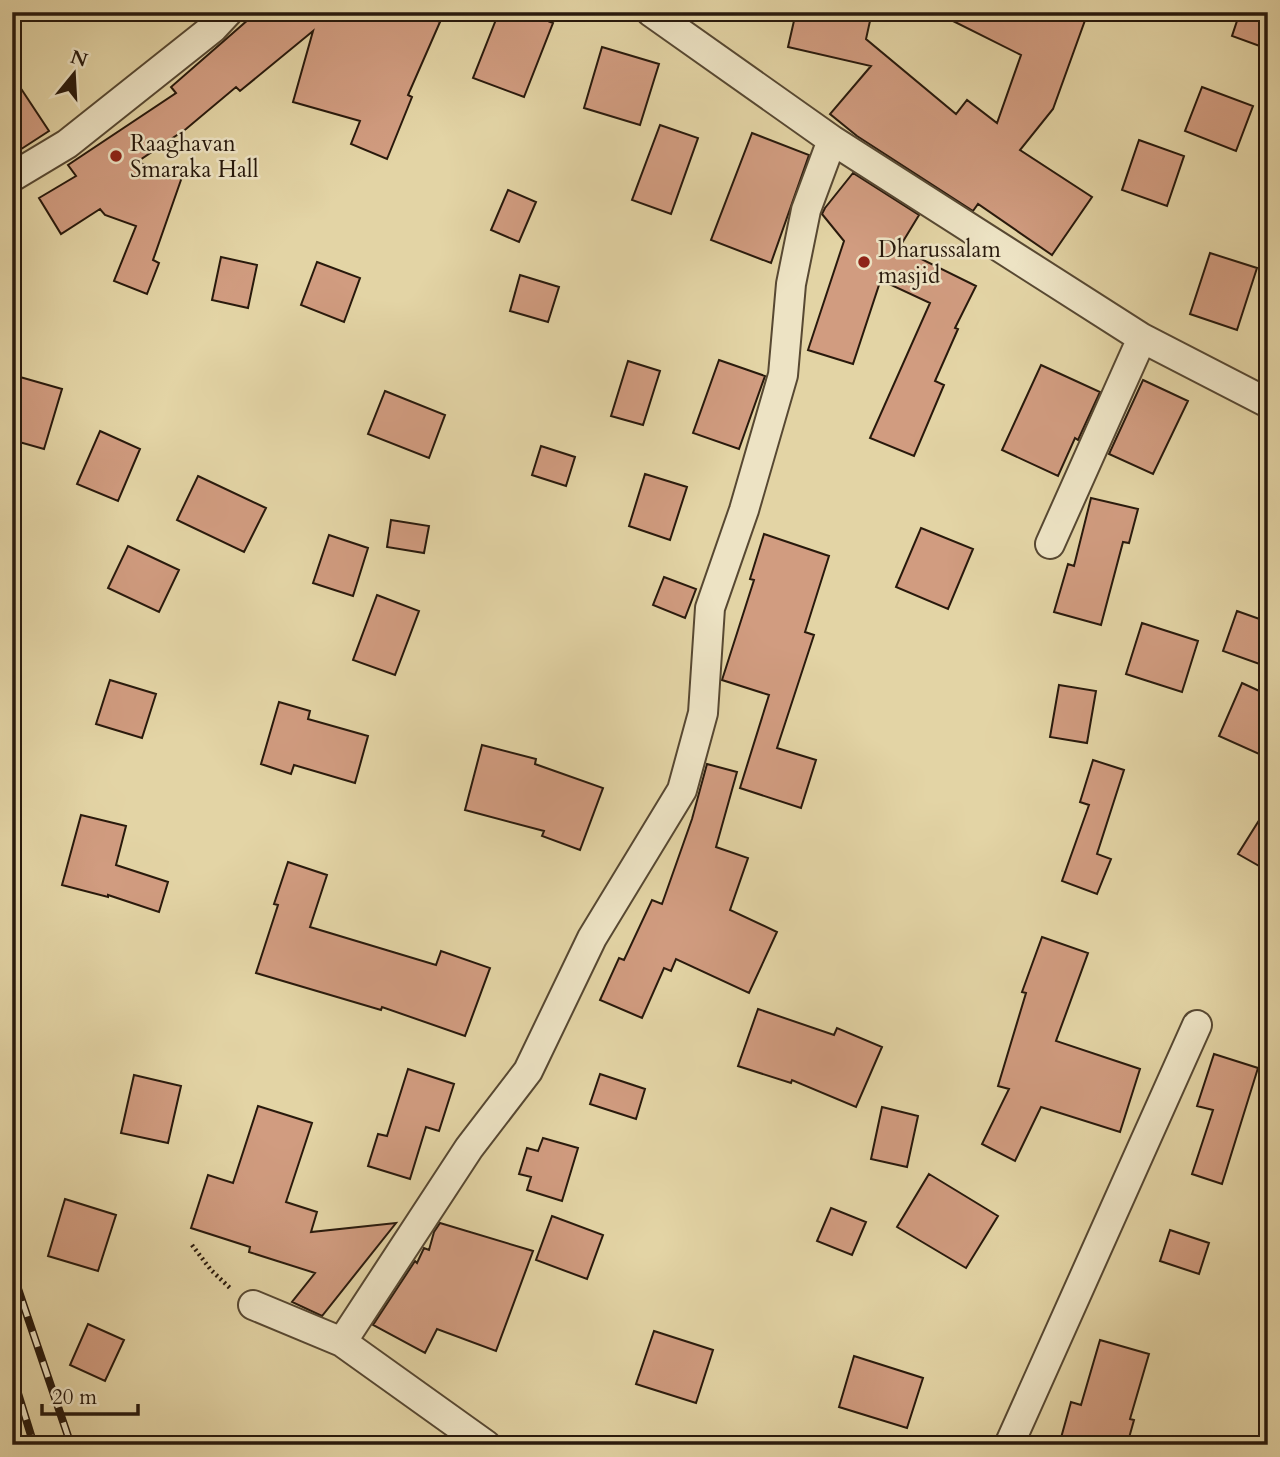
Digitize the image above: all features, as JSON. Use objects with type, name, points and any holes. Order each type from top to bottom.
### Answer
[{"type":"street","points":[[18,170],[67,144],[228,12]]},
{"type":"street","points":[[651,12],[832,140],[1142,338],[1268,403]]},
{"type":"street","points":[[342,1342],[469,1148],[527,1070],[592,938],[682,790],[703,713],[710,608],[744,510],[783,375],[791,284],[806,210],[832,140]]},
{"type":"street","points":[[1050,544],[1142,338]]},
{"type":"street","points":[[1009,1445],[1197,1025]]},
{"type":"street","points":[[253,1305],[342,1342],[486,1445]]},
{"type":"path","points":[[192,1245],[229,1288],[253,1305]]},
{"type":"building","points":[[257,12],[417,12],[440,22],[408,95],[412,97],[387,159],[351,144],[360,121],[293,102],[313,31],[240,91],[236,87],[186,129],[137,162],[182,177],[153,260],[159,263],[147,294],[114,281],[136,226],[105,215],[100,209],[61,234],[39,198],[76,176],[68,165],[176,93],[171,87]]},
{"type":"building","points":[[499,12],[542,12],[540,18],[553,23],[524,97],[473,78]]},
{"type":"building","points":[[796,12],[872,12],[866,39],[956,114],[967,100],[997,123],[1021,55],[935,12],[1088,12],[1053,109],[1020,150],[1092,197],[1052,255],[978,204],[973,211],[857,136],[830,114],[871,66],[788,47]]},
{"type":"building","points":[[1240,12],[1268,12],[1268,49],[1232,36]]},
{"type":"building","points":[[602,47],[659,64],[640,125],[584,108]]},
{"type":"building","points":[[12,75],[49,131],[12,155]]},
{"type":"building","points":[[1202,87],[1253,106],[1236,151],[1185,131]]},
{"type":"building","points":[[660,125],[698,138],[671,214],[632,200]]},
{"type":"building","points":[[752,133],[809,155],[771,263],[711,240]]},
{"type":"building","points":[[1139,140],[1184,156],[1167,206],[1122,190]]},
{"type":"building","points":[[853,173],[919,215],[899,248],[976,286],[955,328],[958,329],[935,381],[944,385],[914,456],[870,438],[930,303],[880,282],[853,364],[808,350],[844,241],[822,214]]},
{"type":"building","points":[[508,190],[536,202],[519,242],[491,230]]},
{"type":"building","points":[[1210,253],[1257,268],[1237,330],[1190,314]]},
{"type":"building","points":[[221,257],[257,265],[248,308],[212,300]]},
{"type":"building","points":[[317,262],[360,278],[344,322],[301,305]]},
{"type":"building","points":[[520,275],[559,287],[548,322],[510,311]]},
{"type":"building","points":[[719,360],[765,376],[739,449],[693,433]]},
{"type":"building","points":[[628,361],[660,371],[643,425],[611,416]]},
{"type":"building","points":[[1041,365],[1100,392],[1058,476],[1002,450]]},
{"type":"building","points":[[20,377],[62,389],[44,449],[12,440],[12,405]]},
{"type":"building","points":[[1143,380],[1188,401],[1153,474],[1109,454]]},
{"type":"building","points":[[385,391],[445,415],[429,458],[368,434]]},
{"type":"building","points":[[100,431],[140,449],[118,501],[77,484]]},
{"type":"building","points":[[541,446],[575,457],[566,486],[532,475]]},
{"type":"building","points":[[645,474],[687,487],[670,540],[629,526]]},
{"type":"building","points":[[198,476],[266,508],[244,552],[177,520]]},
{"type":"building","points":[[1091,498],[1138,509],[1129,543],[1123,542],[1101,625],[1054,612],[1068,564],[1074,566]]},
{"type":"building","points":[[391,520],[429,526],[424,553],[387,547]]},
{"type":"building","points":[[921,528],[973,549],[948,609],[896,587]]},
{"type":"building","points":[[764,534],[829,556],[805,632],[814,635],[777,748],[816,760],[801,808],[740,788],[769,695],[722,680],[754,580],[750,579]]},
{"type":"building","points":[[329,535],[368,548],[353,596],[313,583]]},
{"type":"building","points":[[128,546],[179,570],[159,612],[108,588]]},
{"type":"building","points":[[664,577],[696,589],[685,618],[653,605]]},
{"type":"building","points":[[377,595],[419,611],[395,675],[353,660]]},
{"type":"building","points":[[1237,611],[1268,622],[1268,667],[1223,651]]},
{"type":"building","points":[[1142,623],[1198,641],[1182,692],[1126,674]]},
{"type":"building","points":[[110,680],[156,694],[142,738],[96,724]]},
{"type":"building","points":[[1242,683],[1268,695],[1268,758],[1219,736]]},
{"type":"building","points":[[1059,685],[1096,691],[1087,743],[1050,737]]},
{"type":"building","points":[[279,702],[310,711],[308,719],[368,736],[355,783],[294,765],[291,774],[261,764]]},
{"type":"building","points":[[482,745],[536,759],[535,764],[603,788],[580,850],[542,836],[544,831],[465,810]]},
{"type":"building","points":[[1093,760],[1124,770],[1097,854],[1111,859],[1097,894],[1062,881],[1089,805],[1080,802]]},
{"type":"building","points":[[707,764],[737,772],[716,847],[748,858],[730,910],[777,932],[749,993],[676,959],[671,971],[664,968],[642,1018],[600,1000],[619,958],[624,960],[652,900],[662,904],[692,819]]},
{"type":"building","points":[[1268,806],[1268,871],[1238,854]]},
{"type":"building","points":[[81,815],[126,826],[116,865],[168,882],[159,912],[108,895],[62,885]]},
{"type":"building","points":[[288,862],[327,875],[310,927],[436,965],[441,951],[490,968],[465,1036],[382,1007],[381,1010],[256,973],[278,905],[274,904]]},
{"type":"building","points":[[1042,937],[1088,953],[1056,1041],[1140,1069],[1120,1132],[1041,1107],[1015,1161],[982,1144],[1009,1089],[998,1086],[1026,993],[1022,992]]},
{"type":"building","points":[[758,1009],[834,1035],[837,1028],[882,1047],[856,1107],[792,1080],[791,1083],[738,1066]]},
{"type":"building","points":[[1214,1054],[1258,1068],[1222,1184],[1192,1174],[1213,1110],[1197,1106]]},
{"type":"building","points":[[408,1069],[454,1084],[439,1131],[426,1127],[410,1179],[368,1166],[378,1134],[387,1136]]},
{"type":"building","points":[[600,1074],[645,1089],[636,1119],[590,1104]]},
{"type":"building","points":[[134,1075],[181,1086],[168,1143],[121,1133]]},
{"type":"building","points":[[258,1106],[312,1123],[286,1202],[317,1212],[311,1232],[396,1223],[322,1316],[292,1302],[315,1273],[249,1252],[250,1247],[191,1228],[208,1175],[233,1183]]},
{"type":"building","points":[[882,1107],[918,1116],[907,1167],[871,1159]]},
{"type":"building","points":[[543,1138],[578,1148],[562,1201],[527,1190],[531,1177],[519,1174],[527,1148],[538,1151]]},
{"type":"building","points":[[929,1174],[998,1216],[966,1268],[897,1227]]},
{"type":"building","points":[[65,1199],[116,1215],[98,1271],[48,1256]]},
{"type":"building","points":[[831,1208],[866,1222],[852,1255],[817,1241]]},
{"type":"building","points":[[552,1216],[603,1235],[587,1279],[536,1260]]},
{"type":"building","points":[[440,1223],[533,1251],[496,1351],[437,1329],[425,1353],[373,1325],[415,1261],[417,1263],[424,1248],[429,1250],[434,1232]]},
{"type":"building","points":[[1170,1230],[1209,1243],[1199,1274],[1160,1261]]},
{"type":"building","points":[[88,1324],[124,1340],[105,1381],[70,1365]]},
{"type":"building","points":[[654,1331],[713,1350],[696,1403],[636,1384]]},
{"type":"building","points":[[1100,1340],[1149,1354],[1130,1419],[1134,1420],[1127,1445],[1059,1445],[1071,1402],[1081,1405]]},
{"type":"building","points":[[854,1356],[923,1378],[907,1428],[839,1407]]},
{"type":"railway","points":[[12,1271],[71,1445]]},
{"type":"railway","points":[[12,1374],[34,1445]]},
{"type":"place","name":"Raaghavan Smaraka Hall","points":[[116,156]]},
{"type":"place","name":"Dharussalam masjid","points":[[864,262]]}]
